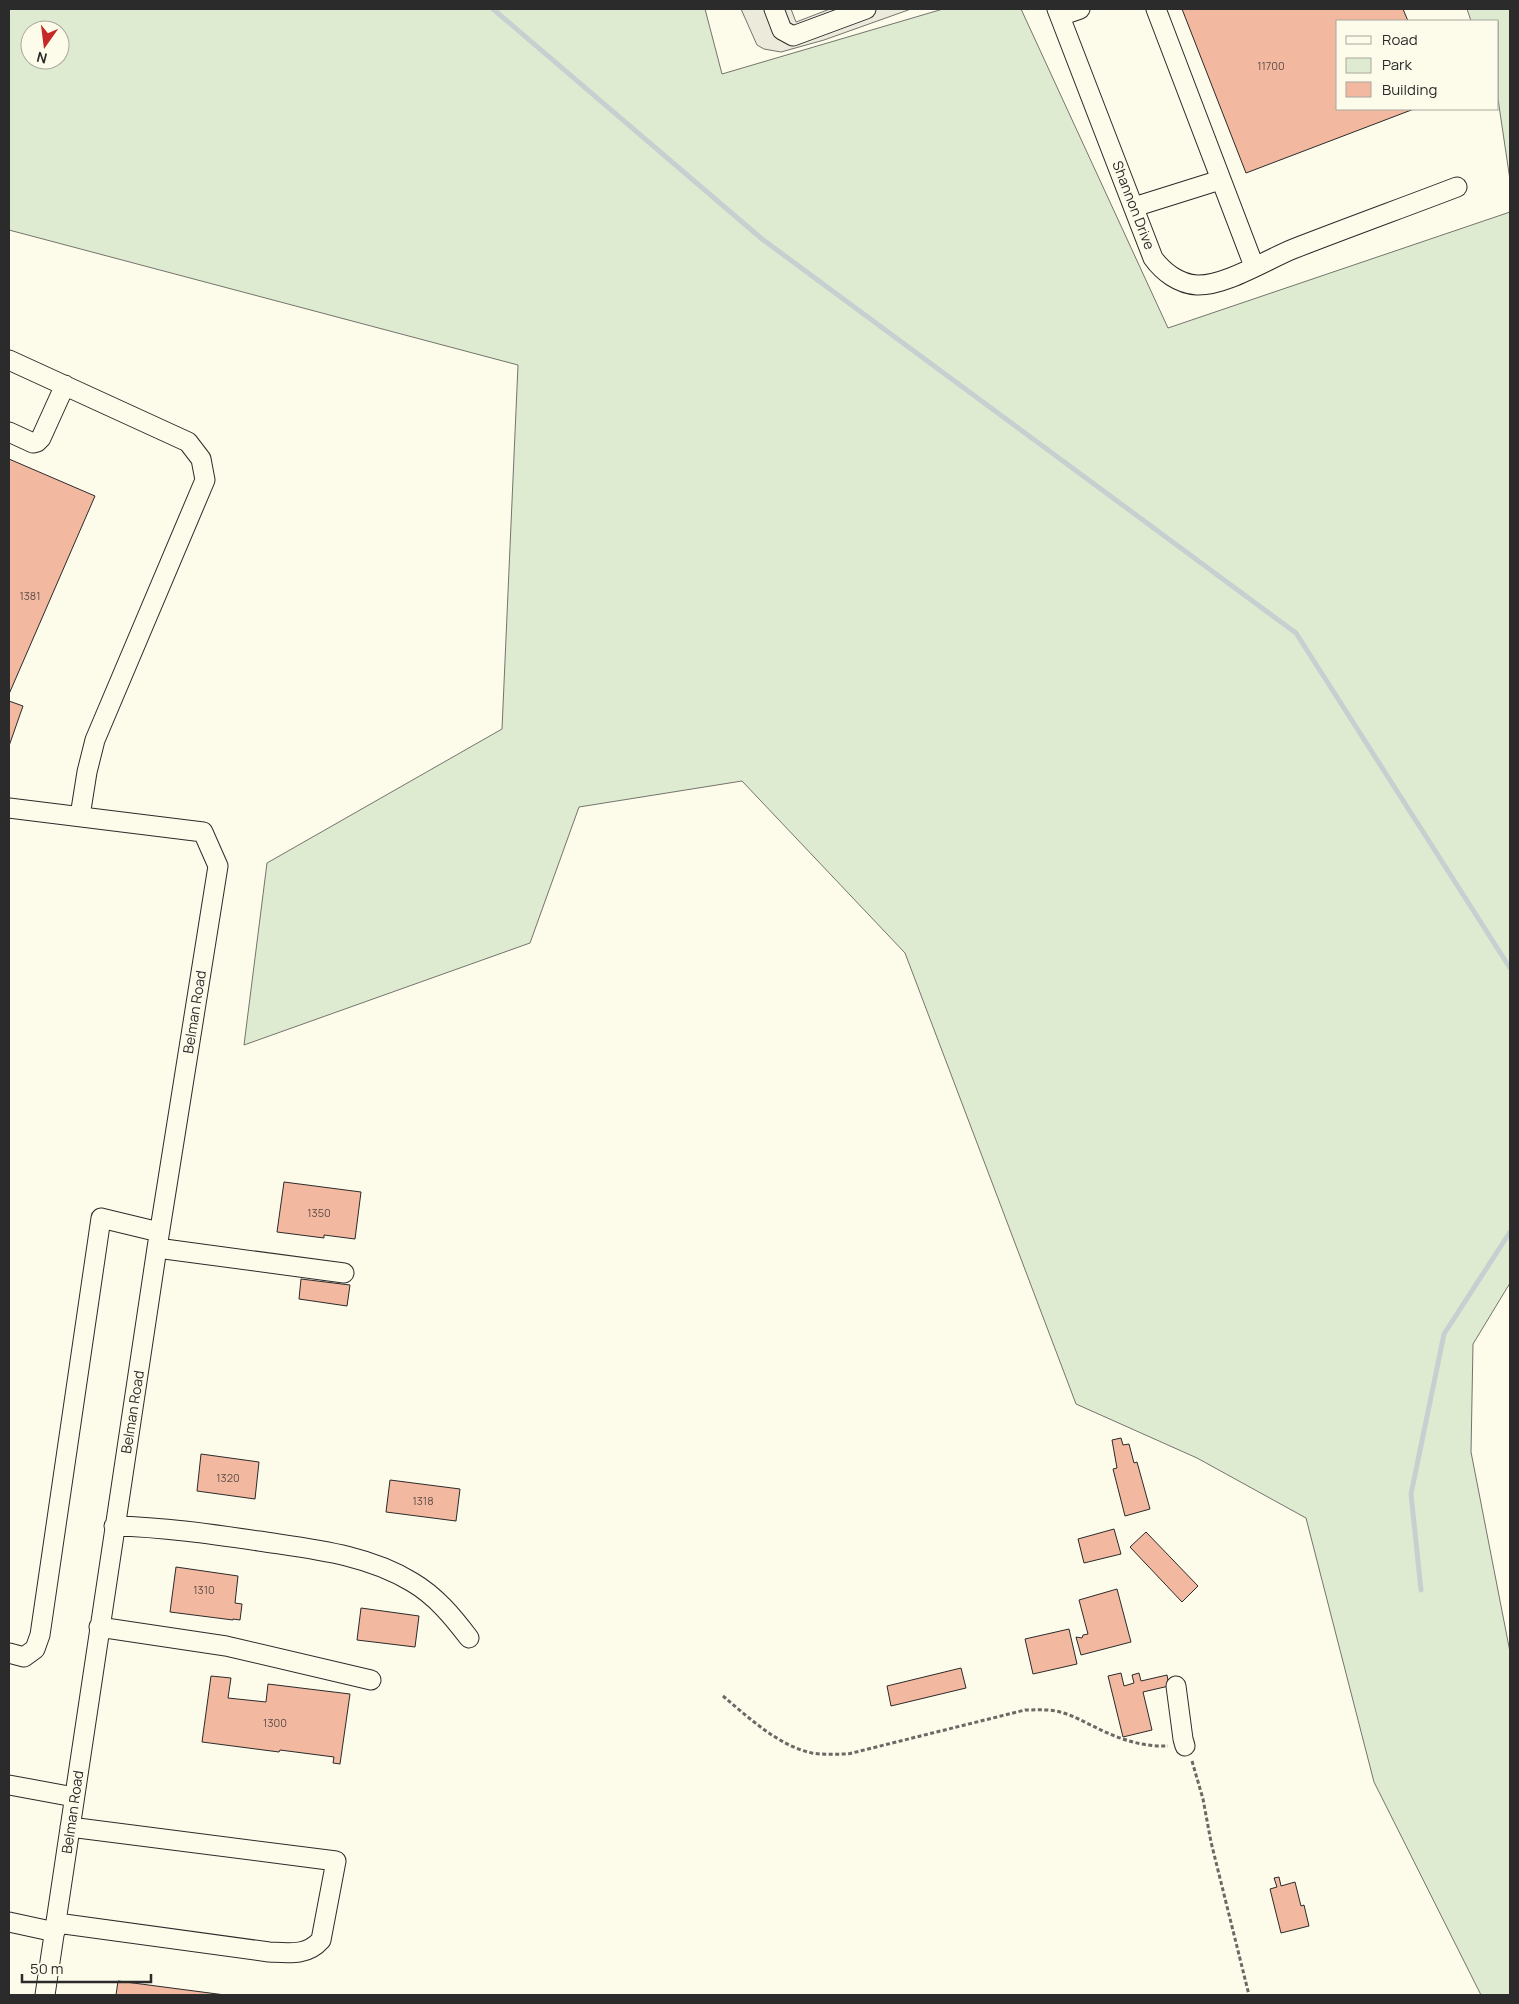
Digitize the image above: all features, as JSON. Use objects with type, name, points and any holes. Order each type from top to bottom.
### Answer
[{"type":"street","points":[[774,9],[782,30],[793,36],[866,9]]},
{"type":"street","points":[[1058,12],[1080,9]]},
{"type":"street","points":[[1156,9],[1254,266]]},
{"type":"street","name":"Shannon Drive","points":[[1058,12],[1154,258],[1158,265],[1169,275],[1182,282],[1196,285],[1210,284],[1291,250],[1457,187]]},
{"type":"street","points":[[1134,207],[1220,180]]},
{"type":"street","points":[[9,360],[188,442],[201,459],[205,480],[95,740],[87,772],[80,816],[9,808]]},
{"type":"street","points":[[9,432],[37,442],[41,438],[65,385]]},
{"type":"street","name":"Belman Road","points":[[45,1995],[114,1526],[218,866],[203,832],[80,816]]},
{"type":"street","points":[[9,1653],[24,1657],[35,1649],[40,1635],[101,1218],[158,1240],[344,1273]]},
{"type":"street","points":[[114,1526],[148,1527],[223,1536],[322,1550],[356,1558],[389,1570],[413,1582],[434,1598],[453,1617],[468,1638]]},
{"type":"street","points":[[99,1627],[226,1646],[371,1680]]},
{"type":"street","points":[[1176,1686],[1185,1746]]},
{"type":"street","points":[[9,1785],[74,1798]]},
{"type":"street","points":[[9,1922],[269,1952],[305,1952],[314,1948],[321,1940],[336,1861],[70,1827]]},
{"type":"path","points":[[723,1696],[761,1726],[792,1746],[828,1755],[848,1754],[1025,1710],[1060,1712],[1075,1717],[1116,1737],[1140,1744],[1160,1747],[1185,1746],[1194,1765],[1203,1799],[1211,1842],[1249,1995]]},
{"type":"green space","points":[[9,9],[705,9],[722,74],[943,9],[1021,9],[1168,328],[1510,212],[1510,1283],[1473,1344],[1471,1452],[1510,1652],[1510,1995],[1481,1995],[1374,1782],[1306,1518],[1197,1458],[1076,1404],[905,953],[742,781],[579,807],[530,943],[244,1045],[267,863],[502,729],[518,365],[9,230]]},
{"type":"green space","points":[[1467,9],[1510,9],[1510,180],[1499,106],[1499,20],[1471,20]]},
{"type":"shaded area","points":[[741,9],[791,9],[796,22],[830,9],[911,9],[824,40],[781,52],[764,49],[757,45]]},
{"type":"building","points":[[1182,9],[1403,9],[1408,20],[1336,20],[1336,110],[1411,110],[1246,173]]},
{"type":"building","points":[[9,459],[95,496],[9,694]]},
{"type":"building","points":[[9,701],[23,706],[9,746]]},
{"type":"building","points":[[284,1182],[361,1192],[355,1239],[324,1235],[324,1238],[277,1232]]},
{"type":"building","points":[[301,1279],[350,1285],[347,1306],[299,1299]]},
{"type":"building","points":[[1121,1438],[1123,1445],[1129,1444],[1134,1463],[1137,1462],[1150,1509],[1125,1516],[1113,1469],[1117,1468],[1112,1440]]},
{"type":"building","points":[[201,1454],[259,1462],[255,1499],[197,1491]]},
{"type":"building","points":[[390,1480],[460,1489],[456,1521],[386,1512]]},
{"type":"building","points":[[1114,1529],[1121,1554],[1084,1563],[1078,1539]]},
{"type":"building","points":[[1146,1532],[1198,1586],[1182,1602],[1130,1547]]},
{"type":"building","points":[[176,1567],[238,1576],[235,1603],[242,1604],[240,1620],[170,1612]]},
{"type":"building","points":[[1117,1589],[1131,1642],[1081,1655],[1076,1637],[1082,1638],[1083,1635],[1088,1634],[1079,1600]]},
{"type":"building","points":[[361,1608],[419,1616],[415,1647],[357,1640]]},
{"type":"building","points":[[1069,1629],[1077,1664],[1033,1674],[1025,1639]]},
{"type":"building","points":[[961,1668],[966,1688],[891,1706],[887,1686]]},
{"type":"building","points":[[1121,1673],[1124,1686],[1134,1683],[1132,1675],[1139,1673],[1141,1681],[1167,1675],[1169,1686],[1143,1692],[1152,1730],[1123,1737],[1108,1676]]},
{"type":"building","points":[[211,1676],[231,1678],[228,1698],[266,1702],[268,1684],[350,1694],[340,1764],[333,1763],[334,1757],[202,1742]]},
{"type":"building","points":[[1279,1877],[1281,1886],[1295,1882],[1301,1906],[1304,1905],[1309,1926],[1281,1933],[1270,1889],[1277,1887],[1274,1878]]},
{"type":"building","points":[[118,1981],[225,1995],[116,1995]]},
{"type":"waterway","points":[[493,9],[762,239],[1296,633],[1510,968]]},
{"type":"waterway","points":[[1421,1590],[1411,1494],[1444,1334],[1510,1232]]}]
